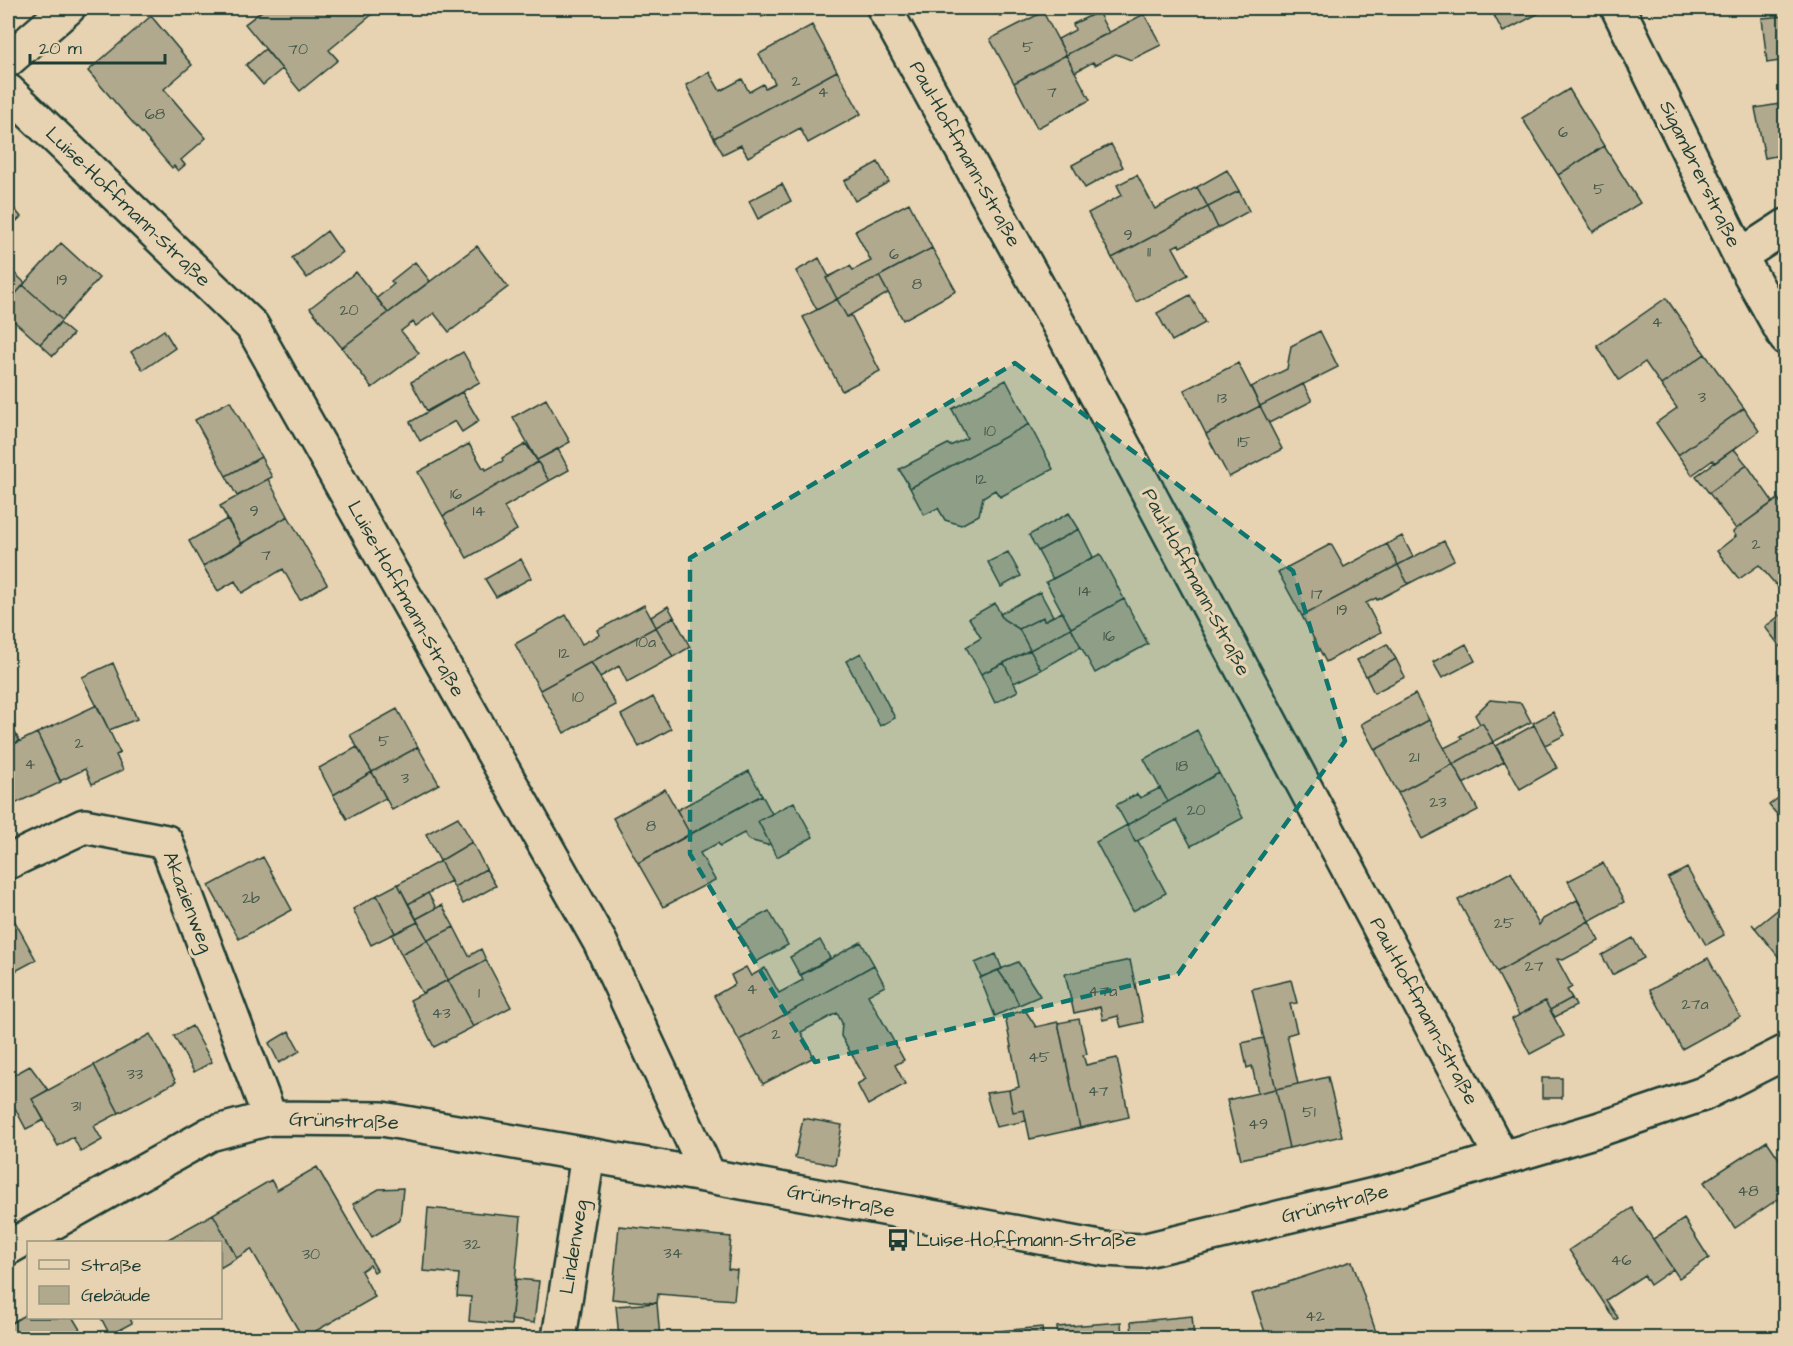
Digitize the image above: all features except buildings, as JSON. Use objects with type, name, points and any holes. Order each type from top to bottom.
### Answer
[{"type":"street","points":[[8,60],[68,8]]},
{"type":"street","name":"Paul-Hoffmann-Straße","points":[[884,8],[1064,334],[1502,1158]]},
{"type":"street","name":"Sigambrerstraße","points":[[1618,8],[1740,256],[1785,338]]},
{"type":"street","name":"Luise-Hoffmann-Straße","points":[[8,91],[252,326],[600,942],[709,1176]]},
{"type":"street","points":[[1740,256],[1785,226]]},
{"type":"street","name":"Akazienweg","points":[[8,862],[84,826],[166,842],[270,1118]]},
{"type":"street","name":"Grünstraße","points":[[8,1248],[210,1134],[270,1118],[382,1119],[709,1176],[1105,1250],[1142,1251],[1399,1189],[1597,1130],[1702,1094],[1785,1052]]},
{"type":"street","name":"Lindenweg","points":[[559,1338],[588,1155]]},
{"type":"highlighted area","points":[[1015,363],[1293,571],[1345,741],[1178,974],[815,1062],[690,854],[690,558]]},
{"type":"place","name":"Luise-Hoffmann-Straße","points":[[898,1240]]}]
